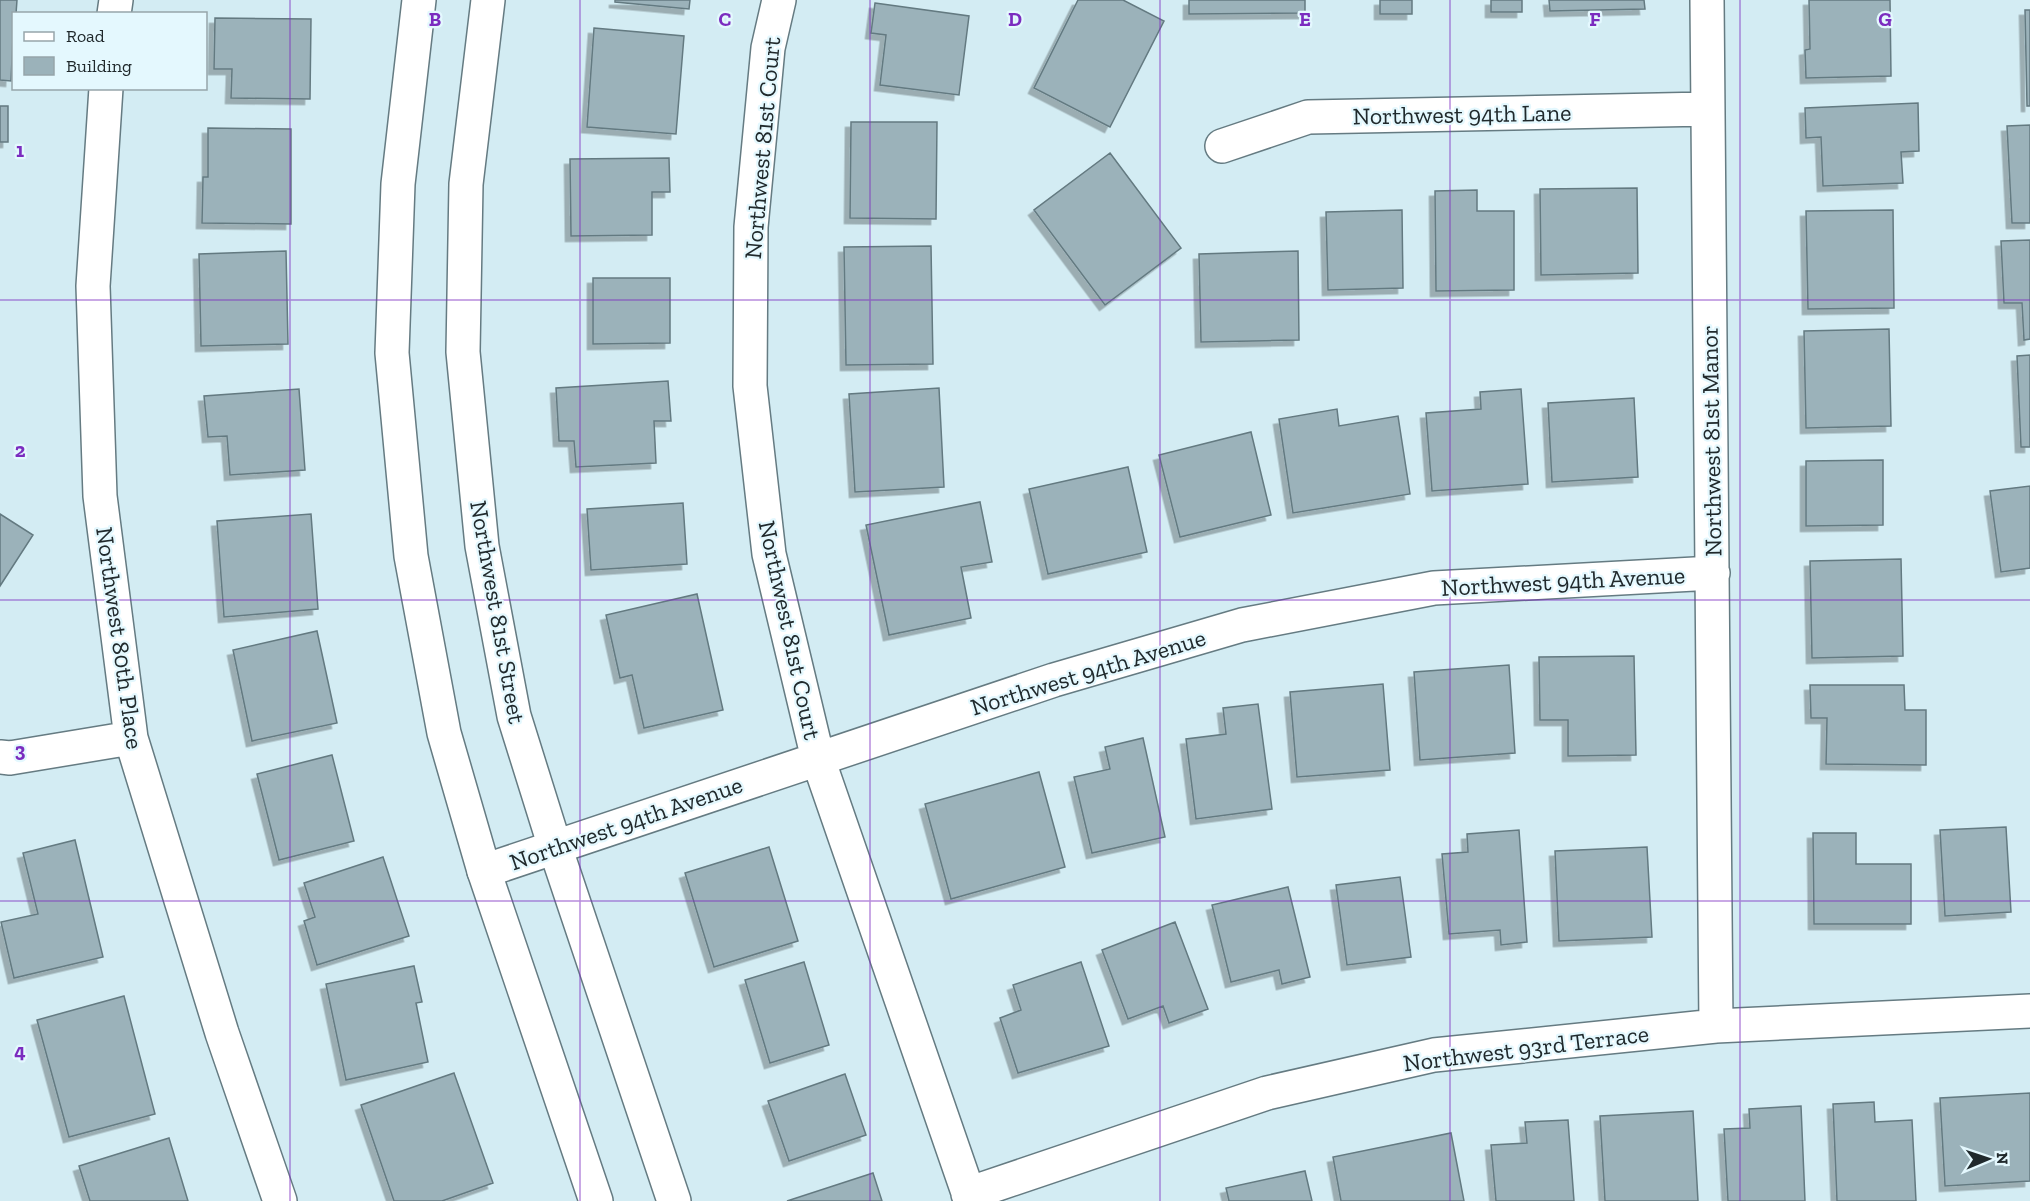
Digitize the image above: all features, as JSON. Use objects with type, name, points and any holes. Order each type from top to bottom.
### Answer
[{"type":"street","points":[[419,0],[398,184],[392,353],[411,556],[444,733],[484,871],[596,1201]]},
{"type":"street","name":"Northwest 81st Street","points":[[488,0],[466,184],[462,352],[484,557],[514,716],[555,847],[674,1201]]},
{"type":"street","name":"Northwest 81st Court","points":[[779,0],[768,48],[751,227],[750,386],[769,554],[818,759],[970,1198]]},
{"type":"street","name":"Northwest 81st Manor","points":[[1707,0],[1716,1026]]},
{"type":"street","name":"Northwest 80th Place","points":[[106,90],[93,286],[100,496],[131,738],[222,1033],[280,1201]]},
{"type":"street","name":"Northwest 94th Lane","points":[[1222,146],[1308,117],[1707,109]]},
{"type":"street","name":"Northwest 94th Avenue","points":[[484,871],[1054,680],[1242,625],[1434,588],[1713,573]]},
{"type":"street","points":[[0,758],[131,738]]},
{"type":"street","name":"Northwest 93rd Terrace","points":[[970,1198],[1267,1093],[1434,1055],[1716,1026],[2030,1011]]},
{"type":"building","points":[[0,0],[17,0],[16,12],[12,12],[11,81],[0,80]]},
{"type":"building","points":[[615,0],[690,0],[689,9],[615,2]]},
{"type":"building","points":[[1078,0],[1123,0],[1164,21],[1110,127],[1034,88]]},
{"type":"building","points":[[1189,0],[1305,0],[1305,13],[1189,14]]},
{"type":"building","points":[[1380,0],[1412,0],[1412,14],[1380,14]]},
{"type":"building","points":[[1491,0],[1522,0],[1522,12],[1491,12]]},
{"type":"building","points":[[1549,0],[1644,0],[1645,9],[1550,11]]},
{"type":"building","points":[[1809,0],[1890,0],[1891,76],[1806,78],[1805,50],[1810,49]]},
{"type":"building","points":[[875,3],[969,16],[959,95],[880,85],[886,35],[871,33]]},
{"type":"building","points":[[2025,10],[2030,10],[2030,106],[2027,106]]},
{"type":"building","points":[[215,18],[311,19],[310,99],[231,98],[232,69],[214,69]]},
{"type":"building","points":[[594,28],[684,36],[676,134],[587,127]]},
{"type":"building","points":[[1918,103],[1919,151],[1901,152],[1903,183],[1823,186],[1821,137],[1806,138],[1805,108]]},
{"type":"building","points":[[0,106],[8,106],[8,142],[0,142]]},
{"type":"building","points":[[851,122],[937,122],[936,219],[850,218]]},
{"type":"building","points":[[2030,125],[2030,223],[2012,223],[2007,126]]},
{"type":"building","points":[[208,128],[291,129],[291,224],[202,223],[203,177],[208,177]]},
{"type":"building","points":[[1110,153],[1181,248],[1105,305],[1034,210]]},
{"type":"building","points":[[669,158],[670,192],[652,192],[652,235],[571,236],[570,159]]},
{"type":"building","points":[[1637,188],[1638,273],[1541,275],[1540,189]]},
{"type":"building","points":[[1477,190],[1477,211],[1514,211],[1514,290],[1436,291],[1435,191]]},
{"type":"building","points":[[1402,210],[1403,288],[1328,290],[1326,212]]},
{"type":"building","points":[[1893,210],[1894,308],[1808,309],[1806,211]]},
{"type":"building","points":[[2030,240],[2030,339],[2024,340],[2022,303],[2004,303],[2001,241]]},
{"type":"building","points":[[931,246],[933,364],[846,365],[844,247]]},
{"type":"building","points":[[286,251],[288,344],[201,346],[199,254]]},
{"type":"building","points":[[1298,251],[1299,340],[1201,342],[1199,254]]},
{"type":"building","points":[[593,278],[670,278],[670,343],[593,344]]},
{"type":"building","points":[[1889,329],[1891,426],[1806,428],[1804,331]]},
{"type":"building","points":[[2030,355],[2030,447],[2021,447],[2017,356]]},
{"type":"building","points":[[668,381],[671,421],[654,421],[656,463],[576,467],[574,441],[559,441],[556,388]]},
{"type":"building","points":[[939,388],[944,487],[855,492],[849,394]]},
{"type":"building","points":[[299,389],[305,470],[230,475],[227,436],[208,437],[204,396]]},
{"type":"building","points":[[1521,389],[1528,484],[1432,491],[1426,413],[1481,409],[1480,392]]},
{"type":"building","points":[[1634,398],[1638,477],[1552,482],[1548,403]]},
{"type":"building","points":[[1337,409],[1339,426],[1398,416],[1410,494],[1293,513],[1279,419]]},
{"type":"building","points":[[1251,432],[1271,515],[1180,537],[1159,455]]},
{"type":"building","points":[[1883,460],[1883,525],[1806,526],[1806,461]]},
{"type":"building","points":[[1128,467],[1147,552],[1048,574],[1029,489]]},
{"type":"building","points":[[2030,486],[2030,568],[2001,572],[1990,491]]},
{"type":"building","points":[[980,502],[992,562],[961,567],[971,618],[889,635],[866,525]]},
{"type":"building","points":[[683,503],[687,564],[591,570],[587,509]]},
{"type":"building","points":[[0,514],[33,535],[0,586]]},
{"type":"building","points":[[311,514],[318,609],[224,617],[217,521]]},
{"type":"building","points":[[1901,559],[1903,656],[1812,658],[1810,561]]},
{"type":"building","points":[[697,594],[723,710],[644,728],[632,675],[620,678],[606,615]]},
{"type":"building","points":[[317,631],[337,723],[252,741],[233,650]]},
{"type":"building","points":[[1634,656],[1636,755],[1568,756],[1568,720],[1540,720],[1539,657]]},
{"type":"building","points":[[1509,665],[1515,753],[1420,760],[1414,672]]},
{"type":"building","points":[[1383,684],[1390,770],[1297,777],[1290,692]]},
{"type":"building","points":[[1810,685],[1904,685],[1905,710],[1926,710],[1926,765],[1826,764],[1827,718],[1811,718]]},
{"type":"building","points":[[1258,704],[1272,809],[1196,819],[1186,739],[1226,734],[1223,708]]},
{"type":"building","points":[[1143,738],[1165,837],[1092,853],[1074,777],[1110,769],[1105,747]]},
{"type":"building","points":[[332,755],[354,841],[279,860],[257,774]]},
{"type":"building","points":[[1039,772],[1065,867],[951,899],[925,804]]},
{"type":"building","points":[[2006,827],[2011,912],[1945,916],[1940,830]]},
{"type":"building","points":[[1519,830],[1527,942],[1501,945],[1500,930],[1449,934],[1442,854],[1468,852],[1467,834]]},
{"type":"building","points":[[1813,833],[1856,833],[1856,864],[1911,864],[1911,924],[1814,924]]},
{"type":"building","points":[[75,840],[103,957],[14,978],[1,922],[38,914],[23,853]]},
{"type":"building","points":[[769,847],[798,941],[714,967],[685,873]]},
{"type":"building","points":[[1647,847],[1652,937],[1559,941],[1555,851]]},
{"type":"building","points":[[383,857],[409,936],[317,965],[304,921],[315,917],[304,883]]},
{"type":"building","points":[[1400,877],[1411,957],[1347,965],[1336,885]]},
{"type":"building","points":[[1288,887],[1310,977],[1282,984],[1279,970],[1231,982],[1212,905]]},
{"type":"building","points":[[1175,922],[1208,1009],[1169,1023],[1163,1006],[1128,1019],[1102,950]]},
{"type":"building","points":[[804,962],[829,1045],[770,1063],[745,980]]},
{"type":"building","points":[[1081,962],[1109,1046],[1018,1073],[1000,1018],[1021,1010],[1013,985]]},
{"type":"building","points":[[414,966],[422,1002],[416,1003],[428,1062],[346,1080],[326,984]]},
{"type":"building","points":[[124,996],[155,1114],[69,1137],[37,1020]]},
{"type":"building","points":[[454,1073],[493,1183],[442,1201],[394,1201],[361,1105]]},
{"type":"building","points":[[845,1074],[866,1135],[789,1161],[768,1101]]},
{"type":"building","points":[[2030,1093],[2030,1181],[1945,1186],[1940,1098]]},
{"type":"building","points":[[1874,1102],[1875,1122],[1912,1120],[1916,1201],[1837,1201],[1833,1104]]},
{"type":"building","points":[[1801,1106],[1805,1201],[1728,1201],[1724,1129],[1750,1128],[1749,1109]]},
{"type":"building","points":[[1693,1111],[1698,1201],[1605,1201],[1600,1116]]},
{"type":"building","points":[[1568,1120],[1574,1201],[1496,1201],[1491,1145],[1527,1143],[1525,1122]]},
{"type":"building","points":[[1451,1133],[1464,1201],[1341,1201],[1333,1157]]},
{"type":"building","points":[[169,1138],[188,1201],[90,1201],[79,1166]]},
{"type":"building","points":[[1305,1171],[1312,1201],[1229,1201],[1226,1188]]},
{"type":"building","points":[[873,1173],[882,1201],[787,1201]]}]
